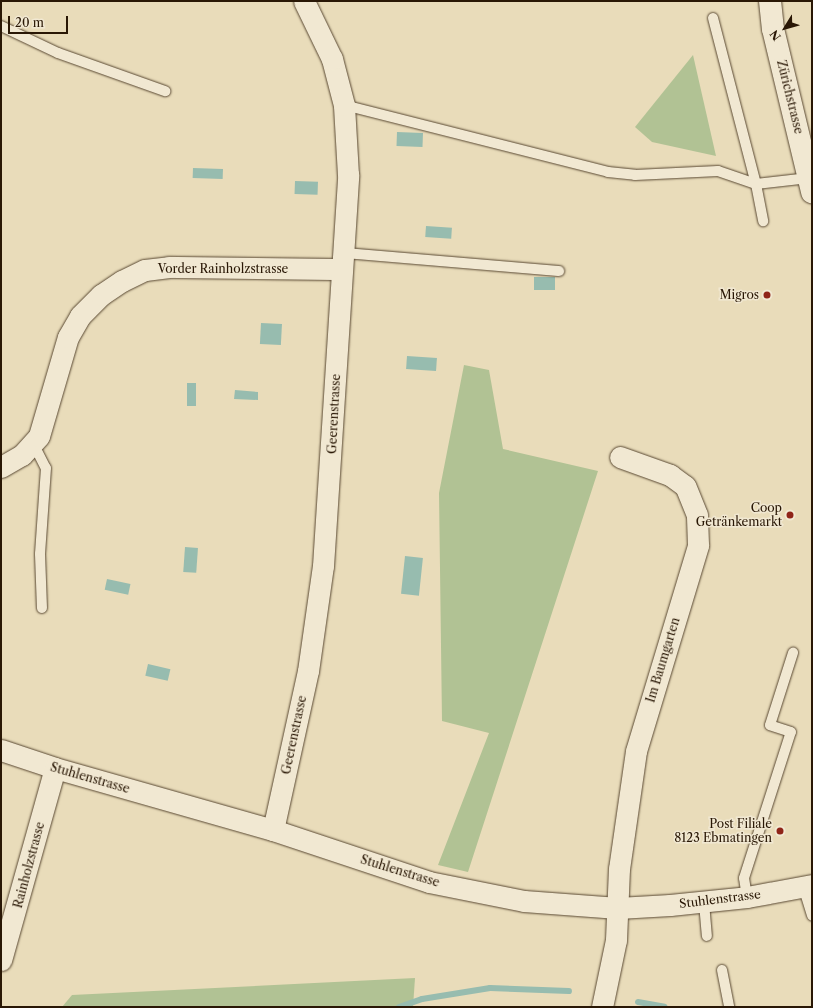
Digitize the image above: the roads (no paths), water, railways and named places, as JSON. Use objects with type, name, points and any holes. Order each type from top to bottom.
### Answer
[{"type":"main road","name":"Zürichstrasse","points":[[770,1],[773,29],[810,185]]},
{"type":"street","name":"Geerenstrasse","points":[[273,830],[308,671],[323,566],[348,175],[344,105],[332,59],[304,1]]},
{"type":"street","name":"Vorder Rainholzstrasse","points":[[1,467],[22,455],[33,443],[43,425],[68,337],[80,316],[101,295],[122,280],[145,270],[169,267],[343,261]]},
{"type":"street","name":"Im Baumgarten","points":[[602,1007],[616,940],[620,869],[636,751],[698,545],[697,515],[685,486],[670,475],[620,457]]},
{"type":"street","name":"Stuhlenstrasse","points":[[1,750],[55,768],[273,830],[429,882],[524,901],[618,908],[704,903],[807,886]]},
{"type":"street","name":"Rainholzstrasse","points":[[1,960],[55,768]]},
{"type":"lane","points":[[713,18],[756,184],[763,221]]},
{"type":"lane","points":[[1,26],[58,53],[165,91]]},
{"type":"lane","points":[[344,105],[608,172],[635,175],[718,171],[756,184],[810,185]]},
{"type":"lane","points":[[343,261],[559,271]]},
{"type":"lane","points":[[33,443],[46,468],[40,554],[42,608]]},
{"type":"lane","points":[[747,897],[744,878],[791,732],[770,725],[793,653]]},
{"type":"lane","points":[[807,886],[812,916]]},
{"type":"lane","points":[[704,903],[707,936]]},
{"type":"lane","points":[[722,970],[729,1007]]},
{"type":"water","points":[[397,132],[423,133],[422,147],[397,146]]},
{"type":"water","points":[[193,168],[223,169],[223,179],[193,178]]},
{"type":"water","points":[[295,181],[318,182],[318,195],[295,194]]},
{"type":"water","points":[[426,226],[452,228],[451,239],[425,237]]},
{"type":"water","points":[[534,277],[555,277],[555,290],[534,290]]},
{"type":"water","points":[[261,323],[282,324],[281,345],[260,344]]},
{"type":"water","points":[[407,356],[437,358],[436,371],[406,369]]},
{"type":"water","points":[[187,383],[196,383],[196,406],[187,406]]},
{"type":"water","points":[[235,390],[258,392],[258,400],[234,399]]},
{"type":"water","points":[[185,547],[198,548],[196,573],[183,572]]},
{"type":"water","points":[[405,556],[423,558],[419,596],[401,594]]},
{"type":"water","points":[[107,579],[130,584],[128,595],[105,590]]},
{"type":"water","points":[[148,664],[170,669],[168,681],[145,676]]},
{"type":"waterway","points":[[399,1007],[422,999],[490,988],[569,991]]},
{"type":"waterway","points":[[638,1002],[665,1007]]},
{"type":"place","name":"Migros","points":[[767,295]]},
{"type":"place","name":"Coop Getränkemarkt","points":[[790,515]]},
{"type":"place","name":"Post Filiale 8123 Ebmatingen","points":[[780,831]]}]
